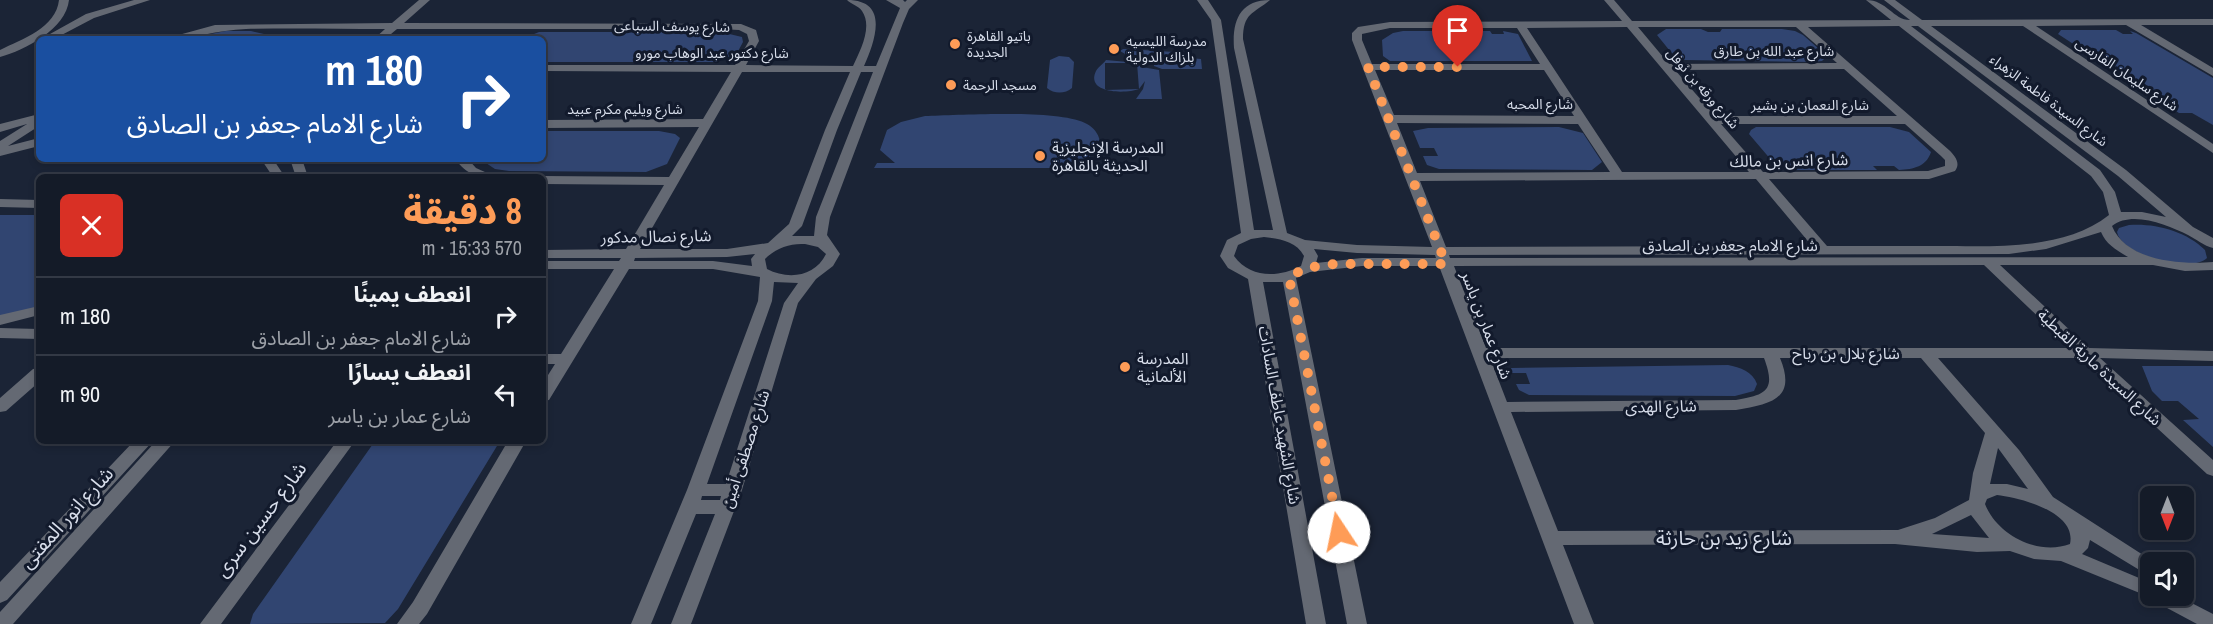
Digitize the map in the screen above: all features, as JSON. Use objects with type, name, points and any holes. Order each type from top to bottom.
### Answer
[{"type":"street","points":[[64,0],[72,11]]},
{"type":"street","points":[[52,36],[100,12],[145,0]]},
{"type":"street","points":[[771,247],[795,226],[871,32],[870,5],[852,0]]},
{"type":"street","points":[[824,244],[820,235],[823,218],[864,110],[909,4],[891,0]]},
{"type":"street","points":[[1202,0],[1216,20],[1248,235]]},
{"type":"street","points":[[1265,0],[1242,18],[1237,31],[1281,235],[1264,233],[1248,235],[1232,243],[1227,256],[1237,268],[1255,276],[1278,279],[1289,277],[1306,268],[1311,256],[1303,244]]},
{"type":"street","name":"شارع ورقه بن نوفل","points":[[1609,0],[1822,249]]},
{"type":"street","name":"شارع السيدة فاطمة الزهراء","points":[[1871,0],[2096,173],[2109,192],[2110,221]]},
{"type":"street","name":"شارع السيدة فاطمة الزهراء","points":[[1889,0],[2122,172],[2187,229]]},
{"type":"street","points":[[366,25],[410,20],[431,1]]},
{"type":"street","points":[[0,54],[72,11],[91,9],[100,12]]},
{"type":"street","name":"شارع يوسف السباعى","points":[[182,36],[215,28],[366,25],[397,34],[410,20],[437,25],[741,27],[752,32],[755,38],[739,68],[627,259],[546,391]]},
{"type":"street","name":"شارع سليمان الفارسى","points":[[2024,22],[2213,149]]},
{"type":"street","points":[[2128,22],[2213,73]]},
{"type":"street","name":"شارع عمار بن ياسر","points":[[1584,624],[1413,177],[1357,40],[1357,33],[1362,29],[1390,25],[2213,22]]},
{"type":"street","name":"شارع انس بن مالك","points":[[1413,177],[1929,175],[1951,168],[1950,160],[1945,153],[1798,23]]},
{"type":"street","points":[[1520,24],[1619,177]]},
{"type":"street","points":[[366,25],[377,30],[380,36]]},
{"type":"street","points":[[397,34],[437,25]]},
{"type":"street","points":[[507,36],[517,25]]},
{"type":"street","points":[[274,36],[286,26]]},
{"type":"street","points":[[0,65],[36,45]]},
{"type":"street","name":"شارع عبد الله بن طارق","points":[[1665,67],[1846,66]]},
{"type":"street","points":[[1368,67],[1547,67]]},
{"type":"street","name":"شارع دكتور عبد الوهاب مورو","points":[[546,68],[881,69]]},
{"type":"street","points":[[1229,104],[1252,104]]},
{"type":"street","points":[[840,109],[864,110]]},
{"type":"street","points":[[0,129],[36,117]]},
{"type":"street","name":"شارع المحبه","points":[[1390,118],[1581,120]]},
{"type":"street","name":"شارع النعمان بن بشير","points":[[1711,120],[1908,120]]},
{"type":"street","points":[[0,146],[6,138],[36,123]]},
{"type":"street","name":"شارع ويليم مكرم عبيد","points":[[546,124],[707,123]]},
{"type":"street","points":[[0,129],[36,130]]},
{"type":"street","points":[[2191,135],[2213,134]]},
{"type":"street","points":[[6,138],[36,140]]},
{"type":"street","points":[[0,152],[36,141]]},
{"type":"street","points":[[464,162],[472,171],[481,174]]},
{"type":"street","points":[[546,180],[673,181]]},
{"type":"street","points":[[0,203],[36,204]]},
{"type":"street","points":[[2212,243],[2187,229],[2149,218],[2110,221],[2105,232],[2122,247],[2153,261],[2213,273]]},
{"type":"street","name":"شارع الامام جعفر بن الصادق","points":[[1306,268],[1443,257],[1822,249],[2032,249],[2069,241],[2110,221]]},
{"type":"street","name":"شارع الامام جعفر بن الصادق","points":[[1281,235],[1303,244],[1443,257],[1989,263],[2153,261]]},
{"type":"street","name":"شارع نصال مدكور","points":[[546,265],[734,253],[771,247],[800,239],[824,244]]},
{"type":"street","name":"شارع مصطفى أمين","points":[[681,624],[729,498],[791,303],[811,276],[823,270],[830,262],[833,254],[824,244]]},
{"type":"street","name":"شارع مصطفى أمين","points":[[641,624],[692,499],[765,301],[763,273],[758,259],[771,247]]},
{"type":"street","name":"شارع نصال مدكور","points":[[546,254],[713,265],[763,273],[780,279],[811,276]]},
{"type":"street","name":"شارع السيدة مارية القبطية","points":[[1989,263],[2213,470]]},
{"type":"street","points":[[2190,268],[2213,266]]},
{"type":"street","name":"شارع الشهيد عاطف السادات","points":[[1255,276],[1316,624]]},
{"type":"street","name":"شارع الشهيد عاطف السادات","points":[[1289,277],[1357,624]]},
{"type":"street","points":[[0,320],[36,311]]},
{"type":"street","points":[[0,333],[36,334]]},
{"type":"street","name":"شارع بلال بن رباح","points":[[1479,353],[2085,353],[2213,356]]},
{"type":"street","name":"شارع الهدى","points":[[1501,407],[1736,405],[1760,401],[1775,392],[1780,384],[1770,353]]},
{"type":"street","points":[[1925,353],[1994,432],[2045,500]]},
{"type":"street","points":[[546,359],[564,359]]},
{"type":"street","points":[[0,407],[36,376]]},
{"type":"street","points":[[1994,432],[1987,452],[1977,512],[1990,529],[2014,544],[2031,551],[2063,555],[2140,586]]},
{"type":"street","name":"شارع انور المفتى","points":[[1,624],[10,609],[142,444]]},
{"type":"street","name":"شارع انور المفتى","points":[[10,609],[163,444]]},
{"type":"street","name":"شارع حسين سرى","points":[[210,624],[344,444]]},
{"type":"street","points":[[407,624],[420,608],[515,444]]},
{"type":"street","points":[[1978,500],[1986,491],[2007,489],[2045,500],[2140,563]]},
{"type":"street","points":[[692,499],[729,498]]},
{"type":"street","name":"شارع زيد بن حارثة","points":[[1895,537],[1954,518],[1978,500]]},
{"type":"street","points":[[2063,555],[2079,548],[2082,542],[2079,528],[2072,519]]},
{"type":"street","name":"شارع زيد بن حارثة","points":[[1552,538],[1895,537],[1937,543],[2014,544]]},
{"type":"street","points":[[2194,603],[2213,621]]},
{"type":"street","points":[[2182,606],[2213,621]]},
{"type":"shaded area","points":[[1666,29],[1701,29],[1708,32],[1720,32],[1722,29],[1795,31],[1827,56],[1822,61],[1812,62],[1685,60],[1674,56],[1657,35]]},
{"type":"shaded area","points":[[2061,30],[2116,30],[2123,34],[2133,34],[2130,31],[2213,78],[2213,125],[2192,113],[2179,113],[2058,34]]},
{"type":"shaded area","points":[[226,31],[251,31],[264,34],[264,36],[200,36]]},
{"type":"shaded area","points":[[1490,31],[1492,34],[1504,34],[1503,31],[1518,34],[1532,61],[1390,61],[1383,56],[1382,40],[1393,33]]},
{"type":"shaded area","points":[[539,32],[721,32],[742,37],[743,42],[735,57],[713,62],[546,62],[546,36],[529,36]]},
{"type":"shaded area","points":[[1138,49],[1138,56],[1134,62],[1136,63],[1105,63],[1105,89],[1101,88],[1094,79],[1096,71],[1106,60],[1128,62],[1127,55],[1120,51]]},
{"type":"shaded area","points":[[1142,50],[1174,52],[1189,58],[1201,59],[1202,69],[1162,69],[1154,66],[1154,61],[1143,58]]},
{"type":"shaded area","points":[[1059,56],[1069,57],[1074,62],[1072,88],[1060,92],[1047,88],[1050,60]]},
{"type":"shaded area","points":[[1137,64],[1159,70],[1162,99],[1136,99],[1145,81],[1139,89]]},
{"type":"shaded area","points":[[1139,89],[1125,92],[1107,90]]},
{"type":"shaded area","points":[[1009,114],[1056,116],[1087,124],[1092,127],[1100,141],[1088,158],[1075,164],[1054,168],[874,168],[877,163],[895,163],[880,150],[887,130],[901,122],[925,116]]},
{"type":"shaded area","points":[[1559,127],[1583,133],[1602,162],[1592,170],[1439,169],[1427,165],[1423,156],[1438,156],[1434,148],[1420,148],[1413,131],[1428,128]]},
{"type":"shaded area","points":[[1756,127],[1890,127],[1909,132],[1931,152],[1923,164],[1910,169],[1899,170],[1894,166],[1873,166],[1877,170],[1798,170],[1772,161],[1749,134]]},
{"type":"shaded area","points":[[546,131],[659,131],[675,134],[680,138],[667,164],[646,172],[495,169],[484,162],[546,162]]},
{"type":"shaded area","points":[[0,215],[36,215],[36,309],[0,317]]},
{"type":"shaded area","points":[[2129,225],[2149,225],[2179,233],[2205,250],[2207,258],[2186,264],[2157,260],[2143,255],[2130,248],[2121,240],[2117,232],[2119,228]]},
{"type":"shaded area","points":[[1728,365],[1752,376],[1757,384],[1754,391],[1735,396],[1529,395],[1519,390],[1516,384],[1530,384],[1526,373],[1512,373],[1511,368]]},
{"type":"shaded area","points":[[2142,366],[2213,366],[2213,447],[2183,420],[2199,419],[2178,401],[2162,401],[2152,391]]},
{"type":"shaded area","points":[[373,444],[498,444],[398,609],[385,623],[250,624],[253,614]]},
{"type":"place","name":"باتيو القاهرة الجديدة","points":[[955,44]]},
{"type":"place","name":"مدرسة الليسيه بلزاك الدولية","points":[[1114,49]]},
{"type":"place","name":"مسجد الرحمة","points":[[951,85]]},
{"type":"place","name":"المدرسة الإنجليزية الحديثة بالقاهرة","points":[[1040,156]]},
{"type":"place","name":"المدرسة الألمانية","points":[[1125,367]]},
{"type":"route","points":[[1339,532],[1289,277],[1306,268],[1335,264],[1362,262],[1446,264],[1368,67],[1458,67]]}]
